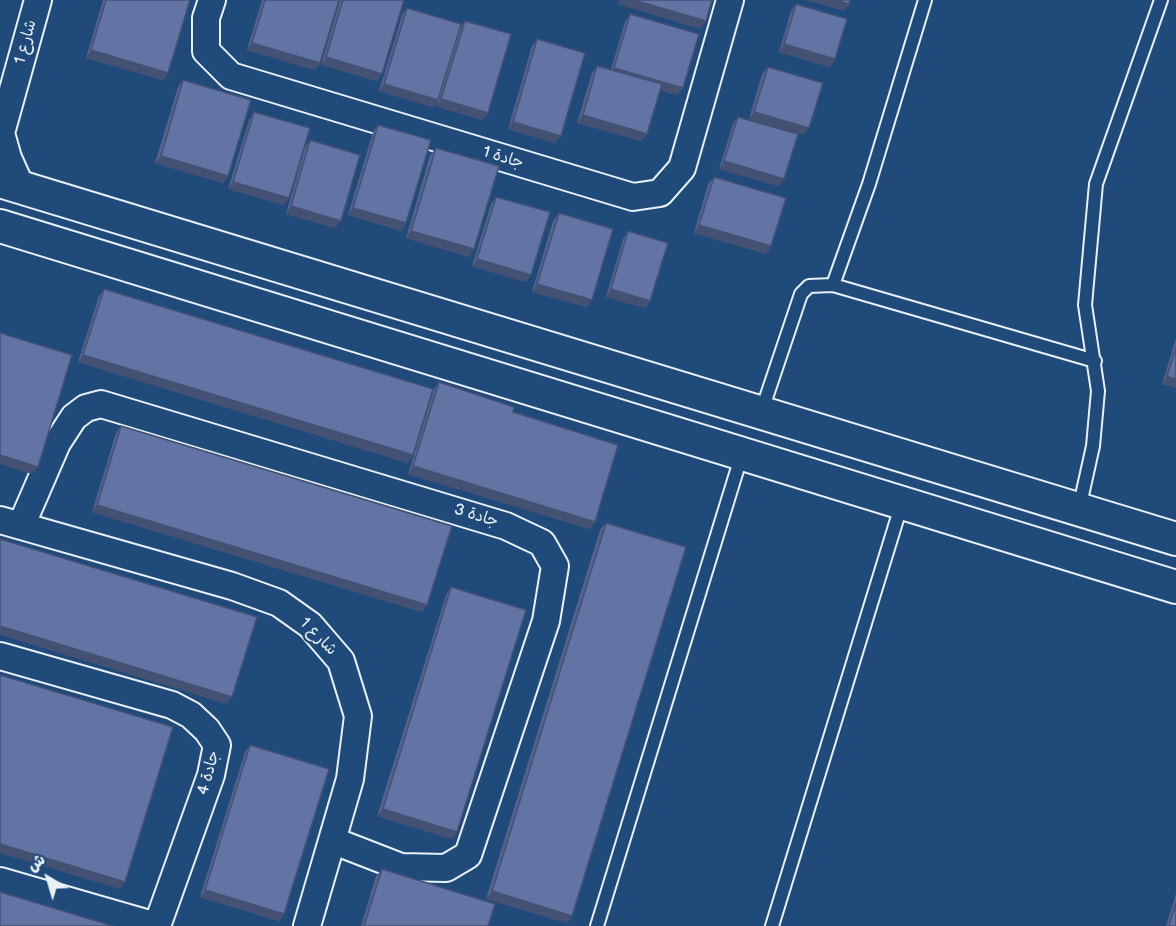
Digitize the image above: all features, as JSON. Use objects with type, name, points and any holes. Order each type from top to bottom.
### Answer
[{"type":"street","name":"شارع 1","points":[[10,184],[8,158],[1,134],[38,0]]},
{"type":"street","name":"جادة 1","points":[[212,0],[206,18],[206,51],[231,76],[633,197],[660,193],[682,168],[730,0]]},
{"type":"street","points":[[10,184],[1176,539]]},
{"type":"street","points":[[0,226],[903,501],[1176,587]]},
{"type":"street","points":[[339,330],[356,325],[366,309],[359,292]]},
{"type":"street","points":[[408,351],[400,331],[403,321],[418,310]]},
{"type":"street","name":"جادة 3","points":[[11,523],[74,417],[87,408],[100,404],[506,526],[543,543],[555,566],[546,621],[468,855],[446,868],[401,867],[334,841]]},
{"type":"street","name":"شارع 1","points":[[11,523],[232,586],[279,603],[310,625],[341,661],[358,716],[350,779],[334,841],[307,926]]},
{"type":"street","name":"جادة 4","points":[[0,656],[172,705],[191,715],[207,730],[217,745],[211,775],[156,926],[0,881]]},
{"type":"lane","points":[[833,285],[869,184],[925,0]]},
{"type":"lane","points":[[1079,510],[1093,446],[1098,391],[1085,305],[1096,184],[1161,0]]},
{"type":"lane","points":[[761,414],[801,294],[809,286],[833,285],[1095,361]]},
{"type":"lane","points":[[597,926],[742,452]]},
{"type":"lane","points":[[772,926],[903,501]]},
{"type":"building","points":[[106,0],[190,0],[168,73],[91,50]]},
{"type":"building","points":[[265,0],[339,0],[320,63],[252,43]]},
{"type":"building","points":[[343,0],[404,0],[382,74],[326,57]]},
{"type":"building","points":[[634,0],[712,0],[706,21]]},
{"type":"building","points":[[836,0],[850,0],[849,4]]},
{"type":"building","points":[[796,4],[847,19],[835,59],[784,44]]},
{"type":"building","points":[[407,8],[461,24],[438,100],[384,84]]},
{"type":"building","points":[[630,14],[699,34],[683,88],[614,68]]},
{"type":"building","points":[[465,21],[511,34],[488,113],[441,99]]},
{"type":"building","points":[[537,39],[585,53],[561,136],[513,122]]},
{"type":"building","points":[[597,66],[662,84],[647,134],[583,115]]},
{"type":"building","points":[[768,67],[823,83],[809,128],[754,112]]},
{"type":"building","points":[[183,80],[251,100],[228,176],[161,156]]},
{"type":"building","points":[[254,112],[310,128],[289,198],[233,182]]},
{"type":"building","points":[[738,117],[798,134],[784,179],[724,161]]},
{"type":"building","points":[[378,125],[431,140],[406,223],[353,208]]},
{"type":"building","points":[[310,140],[360,155],[341,221],[291,206]]},
{"type":"building","points":[[436,148],[499,166],[474,249],[411,231]]},
{"type":"building","points":[[714,177],[786,198],[771,246],[699,225]]},
{"type":"building","points":[[496,197],[550,212],[531,275],[477,259]]},
{"type":"building","points":[[559,213],[613,229],[592,300],[537,284]]},
{"type":"building","points":[[628,231],[668,243],[650,301],[611,289]]},
{"type":"building","points":[[104,289],[433,389],[413,455],[83,355]]},
{"type":"building","points":[[0,333],[72,355],[38,467],[0,455]]},
{"type":"building","points":[[1176,348],[1176,379],[1167,376]]},
{"type":"building","points":[[439,382],[514,407],[513,412],[618,445],[595,522],[413,466]]},
{"type":"building","points":[[121,426],[452,526],[427,605],[97,505]]},
{"type":"building","points":[[606,523],[686,547],[572,916],[492,891]]},
{"type":"building","points":[[0,539],[257,617],[232,697],[0,626]]},
{"type":"building","points":[[451,587],[526,610],[457,832],[383,809]]},
{"type":"building","points":[[0,675],[173,727],[125,882],[0,844]]},
{"type":"building","points":[[250,745],[329,769],[284,914],[205,890]]},
{"type":"building","points":[[382,869],[495,904],[488,926],[364,926]]},
{"type":"building","points":[[0,892],[113,926],[0,926]]},
{"type":"building","points":[[1176,903],[1176,926],[1169,926]]}]
